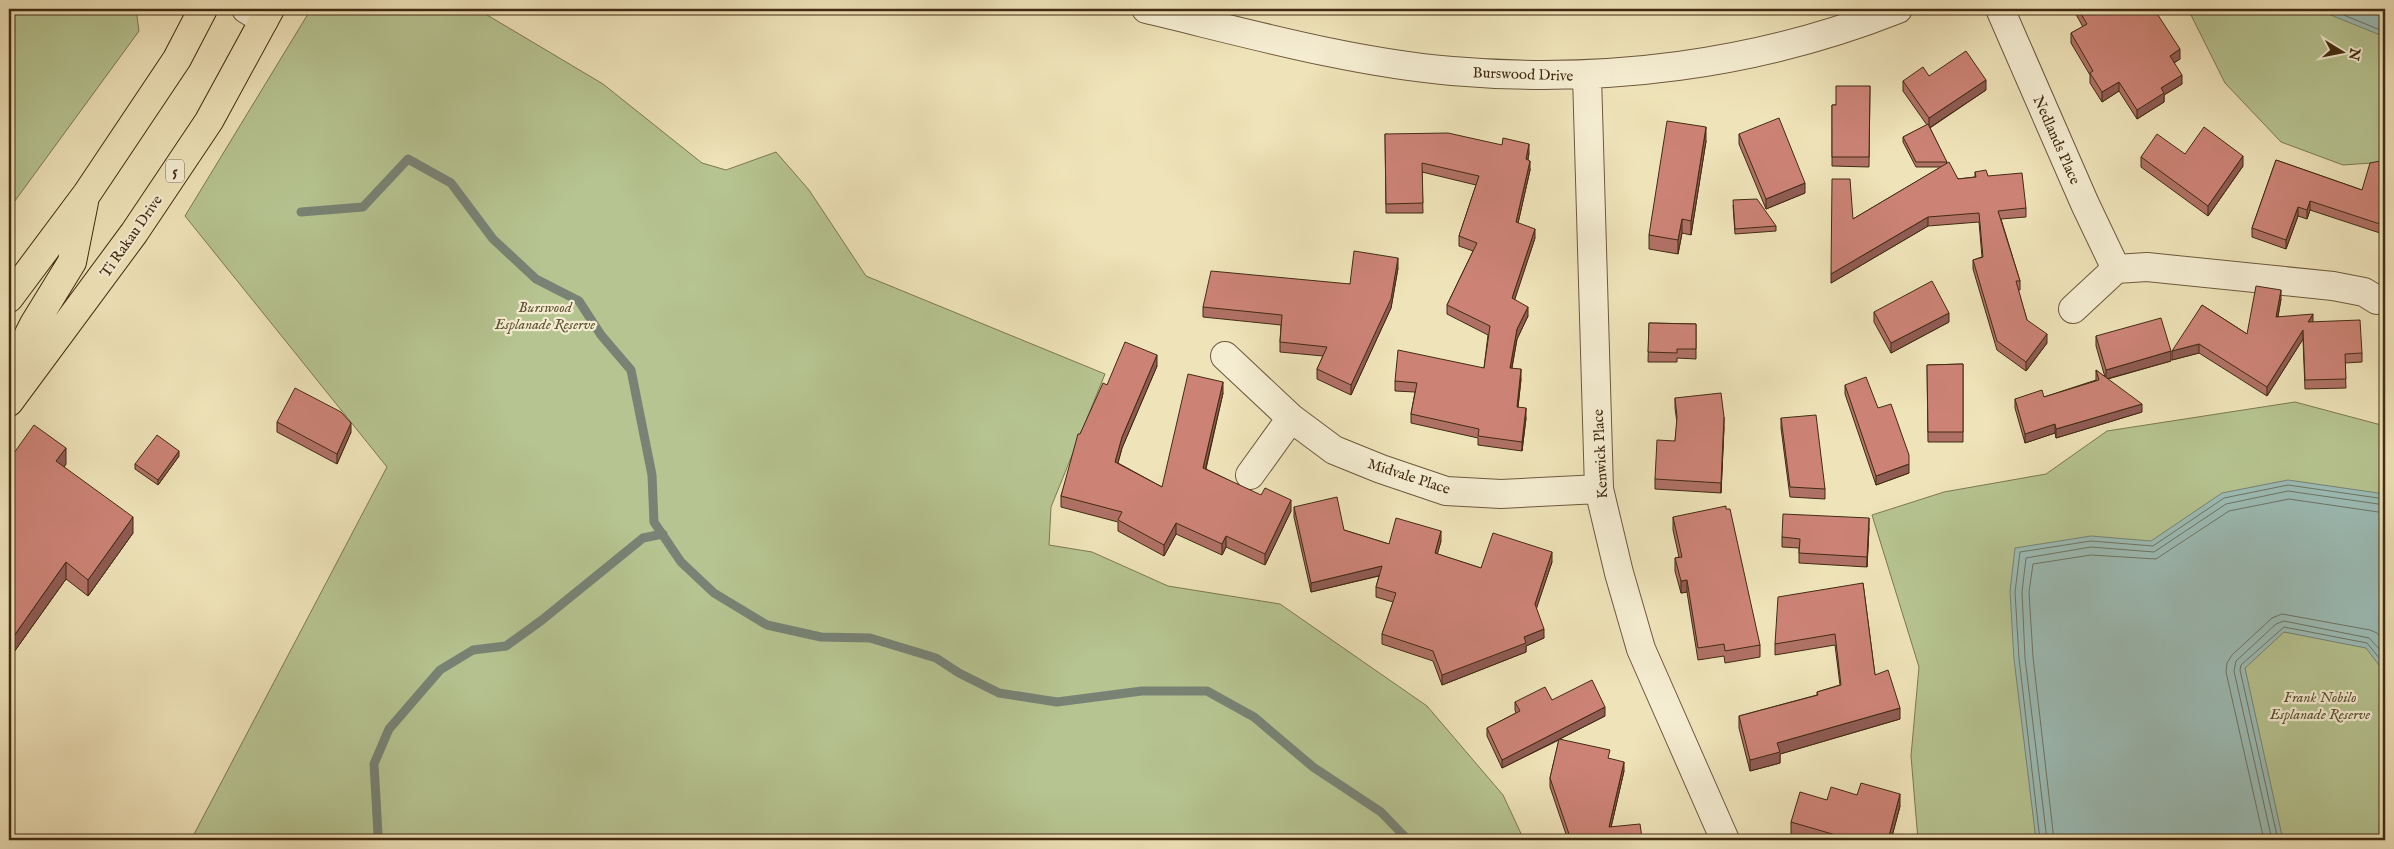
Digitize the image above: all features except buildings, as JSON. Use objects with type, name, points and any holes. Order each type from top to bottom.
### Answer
[{"type":"main road","points":[[9,298],[86,195],[177,59],[202,9]]},
{"type":"main road","name":"Ti Rakau Drive","points":[[9,402],[17,378],[134,233],[209,121],[260,13]]},
{"type":"main road","points":[[17,378],[24,344],[72,262],[86,195]]},
{"type":"street","name":"Burswood Drive","points":[[1146,9],[1269,38],[1380,61],[1451,71],[1525,76],[1587,76],[1738,57],[1825,35],[1883,12]]},
{"type":"street","name":"Nedlands Place","points":[[2000,9],[2085,204],[2116,269]]},
{"type":"street","name":"Kenwick Place","points":[[1587,76],[1599,489],[1619,573],[1641,649],[1725,840]]},
{"type":"street","points":[[2073,309],[2116,269],[2147,267],[2333,286],[2364,292],[2377,300]]},
{"type":"street","name":"Midvale Place","points":[[1225,356],[1291,418],[1334,450],[1381,469],[1446,491],[1501,494],[1599,489]]},
{"type":"street","points":[[1250,475],[1291,418]]},
{"type":"green space","points":[[9,9],[136,9],[139,31],[9,209]]},
{"type":"green space","name":"Burswood Esplanade Reserve","points":[[311,9],[477,9],[603,84],[702,163],[726,170],[776,152],[809,190],[866,276],[1105,374],[1051,507],[1049,545],[1092,552],[1168,586],[1280,604],[1427,706],[1503,795],[1524,840],[191,840],[387,467],[185,216]]},
{"type":"green space","points":[[2188,9],[2385,9],[2385,162],[2343,165],[2281,142],[2225,83]]},
{"type":"green space","name":"Frank Nobilo Esplanade Reserve","points":[[2295,402],[2385,426],[2385,840],[1918,840],[1911,756],[1919,667],[1872,515],[1944,492],[2046,474],[2107,431]]},
{"type":"water","points":[[2316,9],[2385,9],[2385,37]]},
{"type":"water","points":[[2288,480],[2385,494],[2385,673],[2366,648],[2284,632],[2245,668],[2283,840],[2036,840],[2014,659],[2010,591],[2015,548],[2091,536],[2151,541],[2222,493]]},
{"type":"waterway","points":[[301,212],[363,207],[408,159],[451,183],[493,239],[536,279],[579,301],[601,335],[631,370],[652,475],[654,522],[681,562],[714,593],[767,625],[821,637],[870,638],[936,658],[959,673],[999,693],[1057,702],[1142,691],[1207,691],[1254,717],[1313,767],[1381,812],[1408,840]]},
{"type":"waterway","points":[[380,840],[378,834],[374,764],[389,729],[440,670],[473,650],[506,646],[542,620],[643,538],[663,534]]}]
